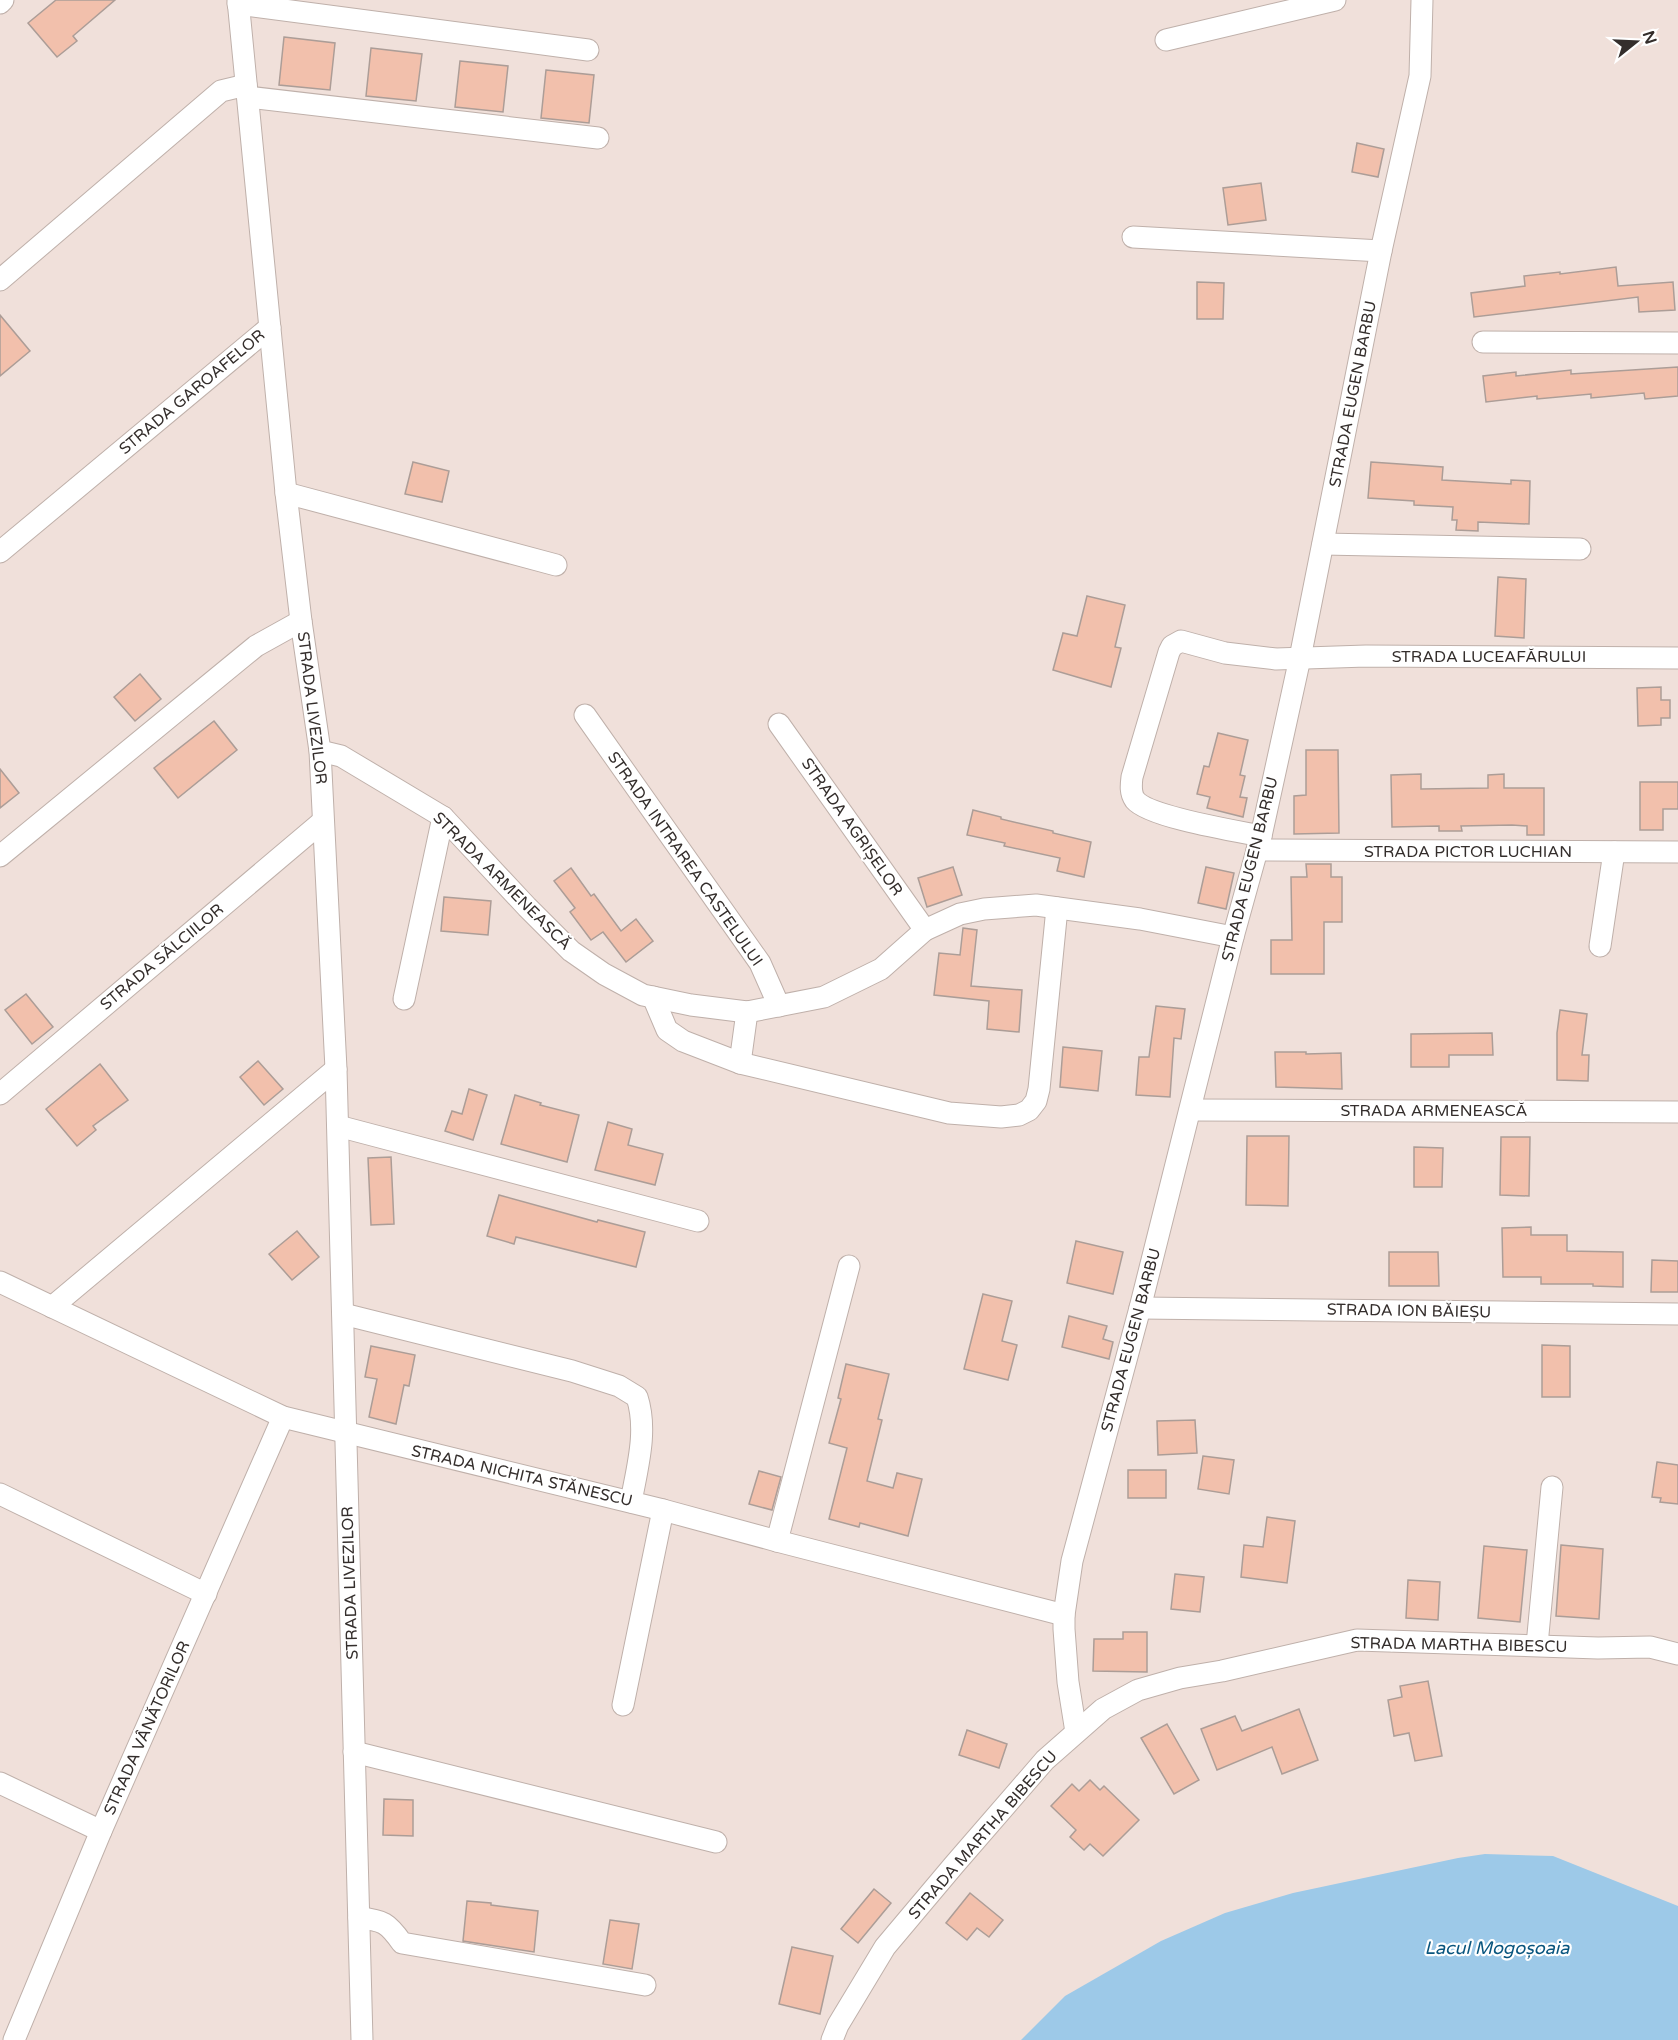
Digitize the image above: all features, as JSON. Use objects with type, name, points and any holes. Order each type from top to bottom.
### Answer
[{"type":"street","points":[[1166,40],[1335,0]]},
{"type":"street","name":"STRADA EUGEN BARBU","points":[[1076,1732],[1068,1682],[1064,1615],[1072,1561],[1140,1308],[1233,937],[1259,843],[1300,658],[1381,251],[1420,76],[1422,0]]},
{"type":"street","points":[[238,2],[588,50]]},
{"type":"street","name":"STRADA GAROAFELOR","points":[[0,552],[270,327],[238,2]]},
{"type":"street","points":[[0,280],[221,91],[247,91],[598,138]]},
{"type":"street","points":[[1132,237],[1381,251]]},
{"type":"street","name":"STRADA LIVEZILOR","points":[[270,327],[301,621],[320,751],[338,1126],[362,2040]]},
{"type":"street","points":[[1483,342],[1678,344]]},
{"type":"street","points":[[286,493],[556,565]]},
{"type":"street","points":[[1323,544],[1580,549]]},
{"type":"street","points":[[0,856],[256,646],[301,621]]},
{"type":"street","name":"STRADA LUCEAFĂRULUI","points":[[1259,843],[1158,812],[1140,805],[1133,798],[1132,777],[1169,652],[1176,642],[1189,642],[1225,653],[1276,659],[1366,656],[1678,658]]},
{"type":"street","name":"STRADA INTRAREA CASTELULUI","points":[[585,715],[760,963],[779,1006]]},
{"type":"street","name":"STRADA AGRIȘELOR","points":[[779,724],[925,930]]},
{"type":"street","name":"STRADA ARMENEASCĂ","points":[[320,751],[340,756],[443,817],[571,951],[604,974],[643,995],[691,1005],[747,1012],[824,998],[881,969],[925,930],[960,914],[984,909],[1036,905],[1140,920],[1233,937]]},
{"type":"street","points":[[404,999],[443,817]]},
{"type":"street","name":"STRADA SĂLCIILOR","points":[[0,1094],[323,820]]},
{"type":"street","name":"STRADA PICTOR LUCHIAN","points":[[1259,843],[1678,852]]},
{"type":"street","points":[[1600,946],[1614,852]]},
{"type":"street","points":[[652,997],[667,1030],[683,1041],[740,1063],[949,1113],[1001,1117],[1019,1115],[1029,1110],[1036,1101],[1039,1089],[1057,908]]},
{"type":"street","points":[[740,1063],[747,1012]]},
{"type":"street","points":[[52,1307],[336,1068]]},
{"type":"street","name":"STRADA ARMENEASCĂ","points":[[1190,1110],[1678,1112]]},
{"type":"street","points":[[338,1126],[698,1221]]},
{"type":"street","points":[[777,1541],[849,1266]]},
{"type":"street","name":"STRADA NICHITA STĂNESCU","points":[[0,1282],[283,1417],[663,1509],[777,1541],[1064,1615]]},
{"type":"street","name":"STRADA ION BĂIEȘU","points":[[1140,1308],[1678,1314]]},
{"type":"street","points":[[343,1314],[572,1371],[627,1390],[637,1397],[642,1415],[641,1449],[631,1502]]},
{"type":"street","name":"STRADA VÂNĂTORILOR","points":[[14,2040],[101,1831],[283,1417]]},
{"type":"street","points":[[1538,1645],[1552,1486]]},
{"type":"street","points":[[0,1494],[206,1594]]},
{"type":"street","points":[[623,1705],[663,1509]]},
{"type":"street","name":"STRADA MARTHA BIBESCU","points":[[832,2040],[838,2025],[885,1947],[954,1864],[1045,1760],[1103,1709],[1138,1690],[1180,1678],[1222,1671],[1356,1640],[1650,1647],[1678,1654]]},
{"type":"street","points":[[354,1752],[716,1842]]},
{"type":"street","points":[[0,1783],[101,1831]]},
{"type":"street","points":[[359,1918],[374,1919],[390,1926],[402,1943],[645,1985]]},
{"type":"water","name":"Lacul Mogoșoaia","points":[[1485,1854],[1553,1856],[1678,1906],[1678,2040],[1021,2040],[1065,1996],[1161,1941],[1225,1913],[1293,1893]]},
{"type":"building","points":[[56,0],[115,0],[73,36],[77,41],[57,57],[28,23]]},
{"type":"building","points":[[284,37],[335,43],[330,90],[279,85]]},
{"type":"building","points":[[371,48],[422,54],[416,101],[366,96]]},
{"type":"building","points":[[460,61],[508,66],[503,112],[455,107]]},
{"type":"building","points":[[546,70],[594,75],[589,123],[541,118]]},
{"type":"building","points":[[1357,143],[1384,149],[1378,177],[1352,172]]},
{"type":"building","points":[[1261,183],[1266,220],[1228,225],[1223,188]]},
{"type":"building","points":[[1616,267],[1618,286],[1673,282],[1675,310],[1639,312],[1638,297],[1474,317],[1471,293],[1525,286],[1524,276]]},
{"type":"building","points":[[1197,282],[1224,283],[1223,319],[1197,319]]},
{"type":"building","points":[[0,315],[30,351],[0,376]]},
{"type":"building","points":[[1678,367],[1678,396],[1645,399],[1644,393],[1591,398],[1591,394],[1537,399],[1537,396],[1486,402],[1483,376],[1516,372],[1516,376],[1571,370],[1571,374]]},
{"type":"building","points":[[413,462],[449,471],[442,502],[405,494]]},
{"type":"building","points":[[1371,462],[1443,467],[1442,480],[1511,484],[1511,480],[1530,481],[1529,524],[1478,522],[1478,531],[1456,530],[1457,520],[1452,520],[1453,507],[1414,505],[1414,501],[1368,498]]},
{"type":"building","points":[[1498,577],[1526,579],[1524,638],[1495,636]]},
{"type":"building","points":[[1087,596],[1125,605],[1115,647],[1121,648],[1111,687],[1053,670],[1063,633],[1077,636]]},
{"type":"building","points":[[140,674],[161,699],[135,721],[114,697]]},
{"type":"building","points":[[1661,687],[1661,700],[1670,700],[1670,718],[1661,718],[1661,725],[1638,726],[1637,688]]},
{"type":"building","points":[[214,721],[237,750],[178,798],[154,768]]},
{"type":"building","points":[[1218,733],[1248,740],[1240,775],[1245,776],[1240,797],[1247,798],[1243,817],[1207,808],[1210,797],[1197,794],[1204,766],[1209,767]]},
{"type":"building","points":[[1306,750],[1338,750],[1339,833],[1294,834],[1294,796],[1306,795]]},
{"type":"building","points":[[0,769],[19,793],[0,808]]},
{"type":"building","points":[[1421,774],[1421,789],[1488,788],[1488,775],[1504,774],[1504,788],[1544,788],[1544,835],[1527,835],[1527,826],[1512,825],[1461,826],[1462,831],[1439,831],[1439,826],[1392,827],[1391,775]]},
{"type":"building","points":[[1640,782],[1678,782],[1678,809],[1663,809],[1663,830],[1640,830]]},
{"type":"building","points":[[973,810],[1091,842],[1084,877],[1057,871],[1060,858],[967,835]]},
{"type":"building","points":[[1306,864],[1331,864],[1331,877],[1342,877],[1342,922],[1324,922],[1324,974],[1271,974],[1271,940],[1292,940],[1291,877],[1307,877]]},
{"type":"building","points":[[953,867],[962,895],[927,907],[918,878]]},
{"type":"building","points":[[1206,867],[1234,873],[1226,909],[1198,903]]},
{"type":"building","points":[[571,868],[591,896],[594,894],[621,931],[636,919],[653,941],[626,962],[603,932],[591,940],[570,912],[575,908],[554,881]]},
{"type":"building","points":[[444,897],[491,901],[488,935],[441,931]]},
{"type":"building","points":[[963,928],[977,930],[971,986],[1022,990],[1019,1032],[987,1029],[989,1001],[934,995],[939,953],[960,955]]},
{"type":"building","points":[[26,994],[53,1027],[32,1044],[5,1010]]},
{"type":"building","points":[[1156,1006],[1185,1009],[1181,1039],[1174,1038],[1170,1097],[1136,1095],[1139,1057],[1149,1057]]},
{"type":"building","points":[[1560,1010],[1587,1014],[1582,1055],[1589,1055],[1588,1081],[1557,1080],[1557,1033]]},
{"type":"building","points":[[1492,1033],[1493,1055],[1449,1055],[1449,1067],[1411,1067],[1411,1034]]},
{"type":"building","points":[[1063,1047],[1102,1051],[1098,1091],[1060,1087]]},
{"type":"building","points":[[1275,1052],[1341,1053],[1342,1089],[1276,1087]]},
{"type":"building","points":[[258,1061],[283,1089],[264,1105],[240,1077]]},
{"type":"building","points":[[100,1064],[128,1100],[93,1126],[96,1130],[77,1146],[46,1109]]},
{"type":"building","points":[[469,1089],[487,1095],[473,1140],[445,1131],[452,1111],[462,1114]]},
{"type":"building","points":[[515,1095],[541,1103],[540,1105],[579,1115],[567,1162],[501,1144]]},
{"type":"building","points":[[608,1122],[632,1129],[628,1145],[663,1154],[655,1185],[595,1170]]},
{"type":"building","points":[[1247,1136],[1289,1136],[1288,1206],[1246,1205]]},
{"type":"building","points":[[1501,1137],[1530,1137],[1529,1196],[1500,1195]]},
{"type":"building","points":[[1414,1147],[1443,1148],[1442,1187],[1414,1187]]},
{"type":"building","points":[[391,1157],[394,1224],[371,1225],[368,1158]]},
{"type":"building","points":[[499,1195],[597,1222],[598,1220],[645,1232],[636,1267],[516,1237],[514,1244],[487,1236]]},
{"type":"building","points":[[1531,1227],[1531,1235],[1567,1235],[1567,1251],[1623,1252],[1623,1287],[1593,1286],[1593,1284],[1541,1284],[1541,1277],[1503,1277],[1502,1228]]},
{"type":"building","points":[[297,1231],[319,1257],[292,1280],[269,1254]]},
{"type":"building","points":[[1076,1241],[1123,1252],[1113,1294],[1067,1283]]},
{"type":"building","points":[[1389,1252],[1438,1252],[1439,1286],[1389,1286]]},
{"type":"building","points":[[1652,1260],[1678,1261],[1678,1292],[1651,1292]]},
{"type":"building","points":[[983,1294],[1012,1301],[1002,1341],[1017,1345],[1008,1380],[964,1369]]},
{"type":"building","points":[[1069,1316],[1107,1326],[1103,1339],[1113,1342],[1109,1359],[1062,1347]]},
{"type":"building","points":[[1542,1345],[1570,1346],[1570,1397],[1542,1397]]},
{"type":"building","points":[[371,1346],[415,1355],[409,1386],[404,1385],[396,1424],[369,1417],[377,1379],[365,1377]]},
{"type":"building","points":[[846,1364],[889,1374],[878,1419],[882,1420],[867,1481],[893,1488],[897,1473],[922,1479],[908,1536],[860,1523],[859,1527],[829,1519],[847,1448],[829,1443],[841,1399],[838,1398]]},
{"type":"building","points":[[1195,1420],[1197,1453],[1158,1455],[1157,1421]]},
{"type":"building","points":[[1203,1456],[1234,1460],[1229,1494],[1198,1489]]},
{"type":"building","points":[[1657,1462],[1678,1465],[1678,1504],[1660,1502],[1661,1498],[1652,1497]]},
{"type":"building","points":[[1128,1470],[1166,1470],[1166,1498],[1128,1498]]},
{"type":"building","points":[[759,1471],[781,1477],[772,1510],[749,1504]]},
{"type":"building","points":[[1267,1517],[1295,1521],[1287,1583],[1241,1577],[1244,1545],[1263,1547]]},
{"type":"building","points":[[1561,1545],[1603,1549],[1599,1619],[1556,1616]]},
{"type":"building","points":[[1484,1546],[1527,1550],[1520,1622],[1478,1618]]},
{"type":"building","points":[[1175,1574],[1204,1577],[1200,1612],[1171,1609]]},
{"type":"building","points":[[1408,1580],[1440,1582],[1438,1620],[1406,1618]]},
{"type":"building","points":[[1123,1632],[1147,1632],[1147,1672],[1093,1671],[1094,1639],[1123,1639]]},
{"type":"building","points":[[1428,1681],[1442,1756],[1415,1761],[1409,1733],[1394,1736],[1388,1700],[1402,1697],[1400,1686]]},
{"type":"building","points":[[1299,1709],[1318,1760],[1282,1774],[1272,1747],[1217,1770],[1201,1729],[1235,1716],[1242,1731]]},
{"type":"building","points":[[1167,1724],[1199,1780],[1174,1794],[1141,1738]]},
{"type":"building","points":[[967,1730],[1007,1744],[999,1768],[959,1755]]},
{"type":"building","points":[[1090,1780],[1100,1790],[1104,1786],[1139,1820],[1103,1856],[1090,1844],[1084,1850],[1070,1837],[1076,1830],[1051,1806],[1072,1784],[1079,1791]]},
{"type":"building","points":[[384,1799],[413,1800],[413,1836],[383,1835]]},
{"type":"building","points":[[874,1889],[891,1903],[858,1943],[841,1929]]},
{"type":"building","points":[[970,1893],[1003,1920],[989,1937],[977,1928],[967,1940],[946,1923]]},
{"type":"building","points":[[467,1901],[538,1911],[534,1952],[463,1941]]},
{"type":"building","points":[[610,1920],[639,1924],[632,1969],[603,1964]]},
{"type":"building","points":[[792,1947],[833,1956],[820,2014],[779,2004]]}]
